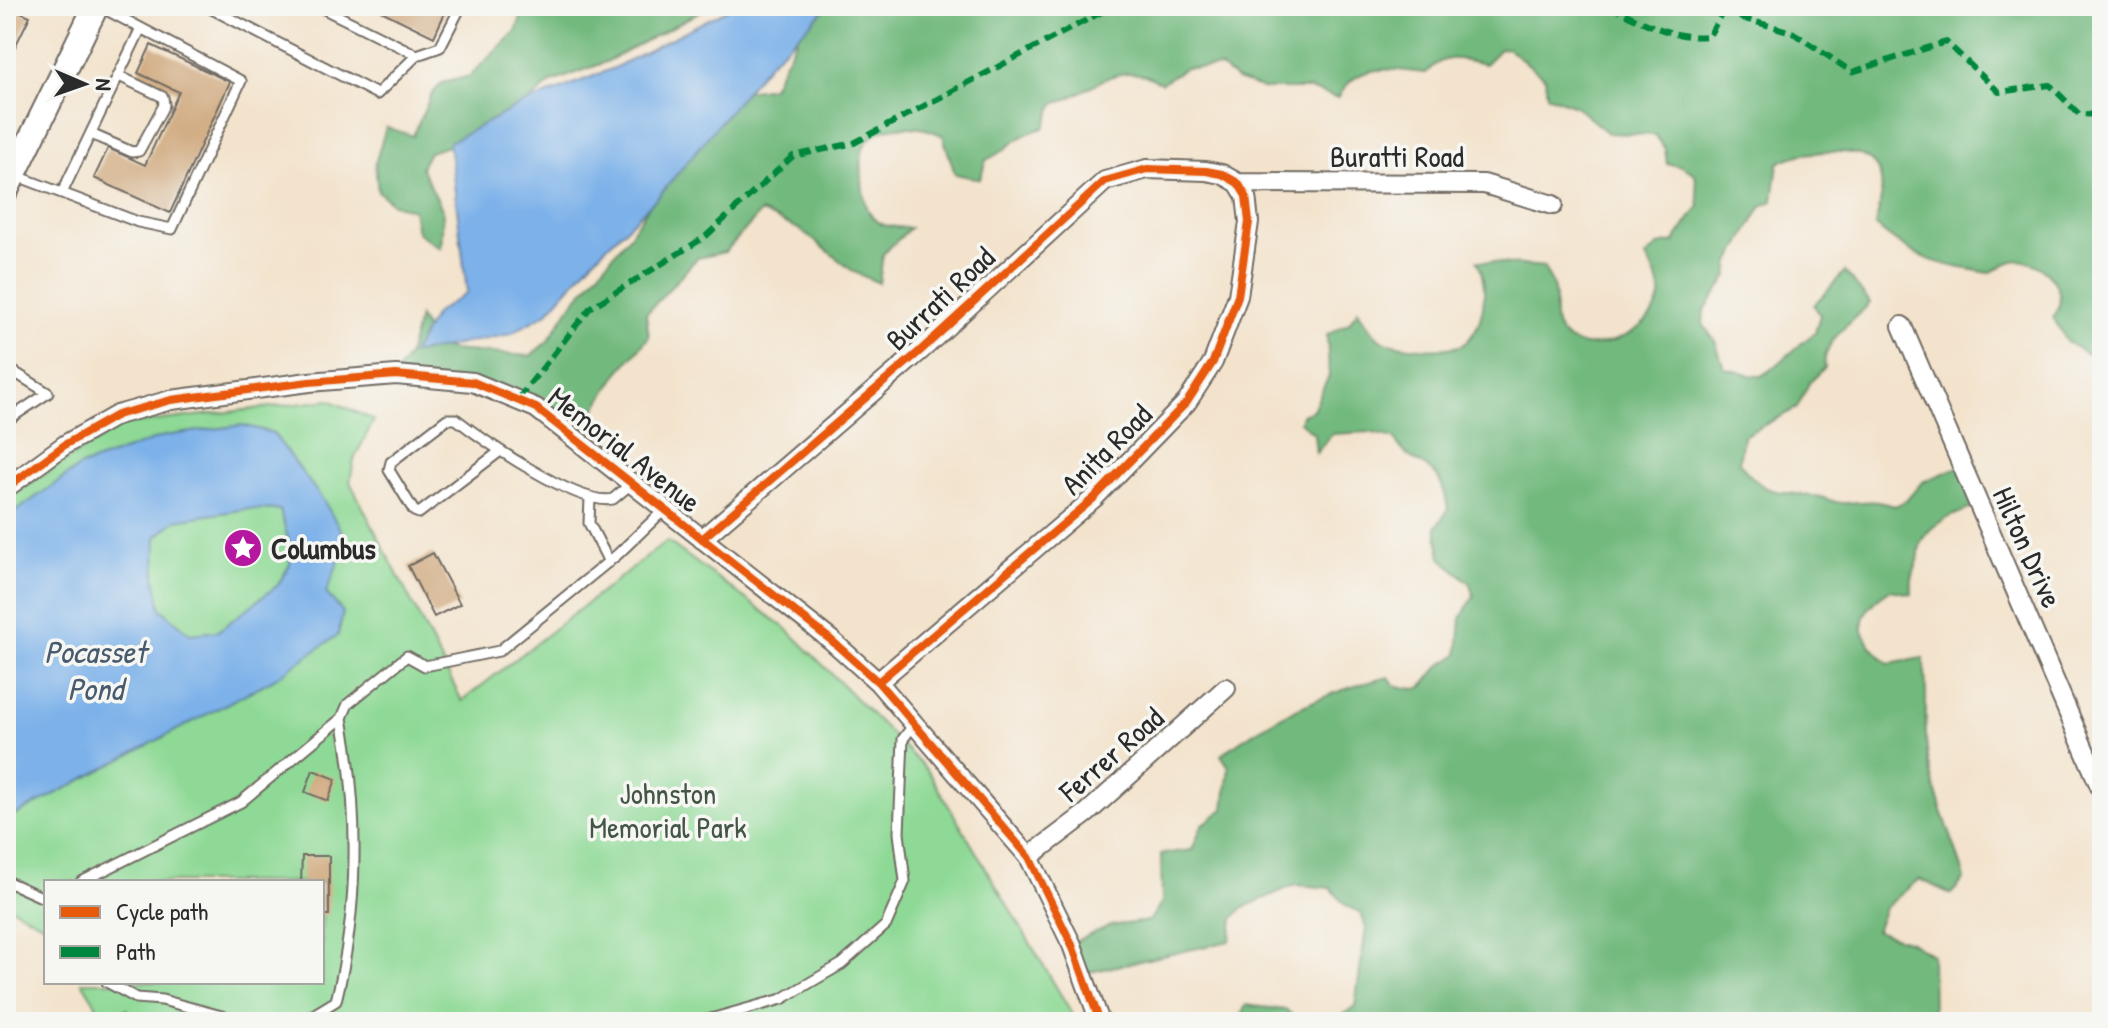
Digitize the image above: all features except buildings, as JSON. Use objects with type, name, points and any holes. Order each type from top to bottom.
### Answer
[{"type":"main road","points":[[10,182],[98,6]]},
{"type":"street","name":"Burrati Road","points":[[702,539],[920,351],[1105,181],[1147,169],[1222,174],[1238,183]]},
{"type":"street","name":"Buratti Road","points":[[1238,183],[1484,184],[1553,205]]},
{"type":"street","name":"Anita Road","points":[[878,682],[1094,498],[1187,402],[1213,362],[1238,296],[1249,222],[1246,196],[1238,183]]},
{"type":"street","name":"Hilton Drive","points":[[1902,326],[2102,791]]},
{"type":"street","name":"Memorial Avenue","points":[[6,488],[66,444],[117,415],[171,400],[309,382],[396,375],[473,382],[518,399],[552,419],[831,640],[878,682],[1029,857],[1072,945],[1100,1022]]},
{"type":"street","name":"Ferrer Road","points":[[1029,857],[1087,813],[1226,688]]},
{"type":"lane","points":[[10,182],[62,193],[138,222],[172,229],[241,81],[98,6]]},
{"type":"lane","points":[[318,6],[417,55]]},
{"type":"lane","points":[[213,8],[377,94],[417,55],[440,47],[461,6]]},
{"type":"lane","points":[[62,193],[141,28]]},
{"type":"lane","points":[[91,134],[132,152],[139,151],[164,105],[163,97],[119,76]]},
{"type":"lane","points":[[6,367],[48,393],[6,421]]},
{"type":"lane","points":[[499,452],[419,513],[414,511],[389,470],[391,462],[447,419],[456,419],[499,452],[590,498],[613,499],[632,483]]},
{"type":"lane","points":[[590,498],[589,523],[609,562]]},
{"type":"lane","points":[[85,880],[241,802],[342,718],[348,704],[407,656],[425,666],[499,651],[609,562],[665,509]]},
{"type":"lane","points":[[288,1022],[303,1021],[336,1001],[349,947],[354,838],[348,753],[342,718]]},
{"type":"lane","points":[[700,1022],[782,999],[842,964],[886,925],[905,881],[899,833],[903,739],[915,723]]},
{"type":"lane","points":[[6,881],[44,900]]},
{"type":"lane","points":[[111,984],[136,998],[162,1000],[244,1022]]},
{"type":"green space","points":[[525,6],[711,6],[606,62],[552,82],[508,119],[470,139],[429,152],[421,167],[443,211],[441,249],[417,232],[413,210],[393,204],[378,191],[375,164],[386,127],[413,136],[431,95],[442,83],[470,76],[516,31]]},
{"type":"green space","points":[[820,6],[2102,6],[2102,385],[2091,356],[2067,342],[2053,317],[2060,300],[2059,291],[2050,275],[2034,264],[2020,260],[2007,263],[1990,273],[1956,267],[1916,254],[1875,225],[1882,192],[1877,169],[1860,155],[1845,152],[1808,154],[1778,163],[1773,201],[1762,206],[1730,262],[1728,276],[1704,311],[1703,324],[1716,343],[1724,368],[1761,376],[1815,333],[1820,315],[1814,305],[1845,271],[1870,303],[1833,340],[1825,358],[1825,368],[1809,383],[1797,408],[1743,436],[1739,462],[1756,481],[1772,490],[1842,503],[1875,502],[1895,506],[1906,501],[1922,482],[1961,466],[1980,505],[1948,518],[1927,533],[1920,546],[1912,578],[1912,594],[1890,590],[1869,608],[1862,626],[1870,644],[1889,664],[1923,658],[1928,758],[1965,879],[1951,894],[1919,879],[1885,908],[1876,931],[1910,942],[1932,955],[1933,1022],[1333,1022],[1355,1006],[1366,928],[1361,913],[1344,904],[1331,888],[1295,885],[1242,908],[1233,919],[1230,941],[1085,973],[1074,942],[1109,926],[1149,921],[1162,902],[1161,854],[1192,850],[1202,825],[1224,809],[1229,767],[1221,755],[1280,717],[1344,690],[1389,677],[1394,685],[1419,688],[1441,665],[1458,654],[1461,618],[1474,596],[1469,582],[1441,558],[1436,527],[1448,510],[1439,480],[1426,466],[1410,457],[1394,438],[1369,432],[1332,434],[1316,453],[1314,434],[1300,422],[1302,415],[1313,410],[1329,376],[1327,335],[1349,323],[1358,310],[1380,339],[1386,342],[1423,348],[1459,346],[1472,335],[1481,315],[1484,292],[1477,261],[1544,267],[1555,295],[1557,328],[1571,341],[1585,345],[1617,340],[1632,332],[1655,311],[1660,287],[1646,257],[1659,245],[1674,242],[1699,206],[1695,174],[1682,166],[1667,164],[1665,149],[1655,135],[1608,133],[1575,106],[1547,95],[1545,78],[1508,48],[1500,49],[1485,64],[1453,59],[1439,62],[1426,73],[1376,70],[1365,73],[1346,86],[1338,98],[1309,89],[1264,89],[1237,80],[1221,67],[1185,68],[1161,83],[1131,73],[1119,74],[1054,104],[1044,128],[1027,134],[986,160],[980,179],[955,174],[943,136],[910,127],[886,129],[867,142],[862,152],[865,199],[868,210],[877,222],[910,228],[883,254],[879,283],[854,272],[801,230],[761,212],[725,252],[697,258],[646,314],[649,337],[618,373],[578,437],[480,386],[394,376],[408,356],[419,317],[434,344],[451,350],[530,356],[548,341],[569,308],[630,235],[703,124],[739,92],[772,87],[799,34]]},
{"type":"green space","name":"Johnston Memorial Park","points":[[329,400],[374,420],[354,459],[350,482],[462,701],[667,541],[788,630],[928,771],[1077,1022],[107,1022],[83,984],[324,984],[324,880],[44,880],[44,925],[6,905],[6,499],[121,425]]},
{"type":"green space","points":[[1246,1005],[1285,1010],[1303,1022],[1238,1022]]},
{"type":"green space","points":[[127,1009],[130,1022],[93,1022]]},
{"type":"water","points":[[734,6],[829,6],[769,63],[659,196],[595,258],[547,313],[510,334],[412,354],[435,314],[467,292],[449,142],[518,106],[614,68]]},
{"type":"water","name":"Pocasset Pond","points":[[242,425],[273,433],[325,503],[347,541],[326,593],[343,612],[338,635],[274,679],[6,820],[6,518],[81,466],[164,436]],"holes":[[[247,509],[280,510],[289,543],[290,564],[278,585],[218,631],[190,634],[161,609],[155,577],[156,537],[176,520]]]},
{"type":"marked path","points":[[518,399],[590,308],[705,237],[793,156],[854,143],[1113,6]]},
{"type":"marked path","points":[[1609,6],[1658,28],[1695,36],[1709,36],[1726,6]]},
{"type":"marked path","points":[[1726,6],[1741,18],[1792,32],[1852,72],[1946,42],[1999,92],[2050,85],[2079,114],[2102,115]]},
{"type":"cycle path","points":[[702,539],[920,351],[1105,181],[1147,169],[1206,171],[1222,174],[1238,183],[1246,196],[1249,222],[1238,296],[1213,362],[1187,402],[1094,498],[878,682]]},
{"type":"cycle path","points":[[6,488],[66,444],[117,415],[171,400],[309,382],[396,375],[473,382],[536,408],[831,640],[878,682],[1029,857],[1072,945],[1100,1022]]},
{"type":"place","name":"Columbus","points":[[243,548]]}]
